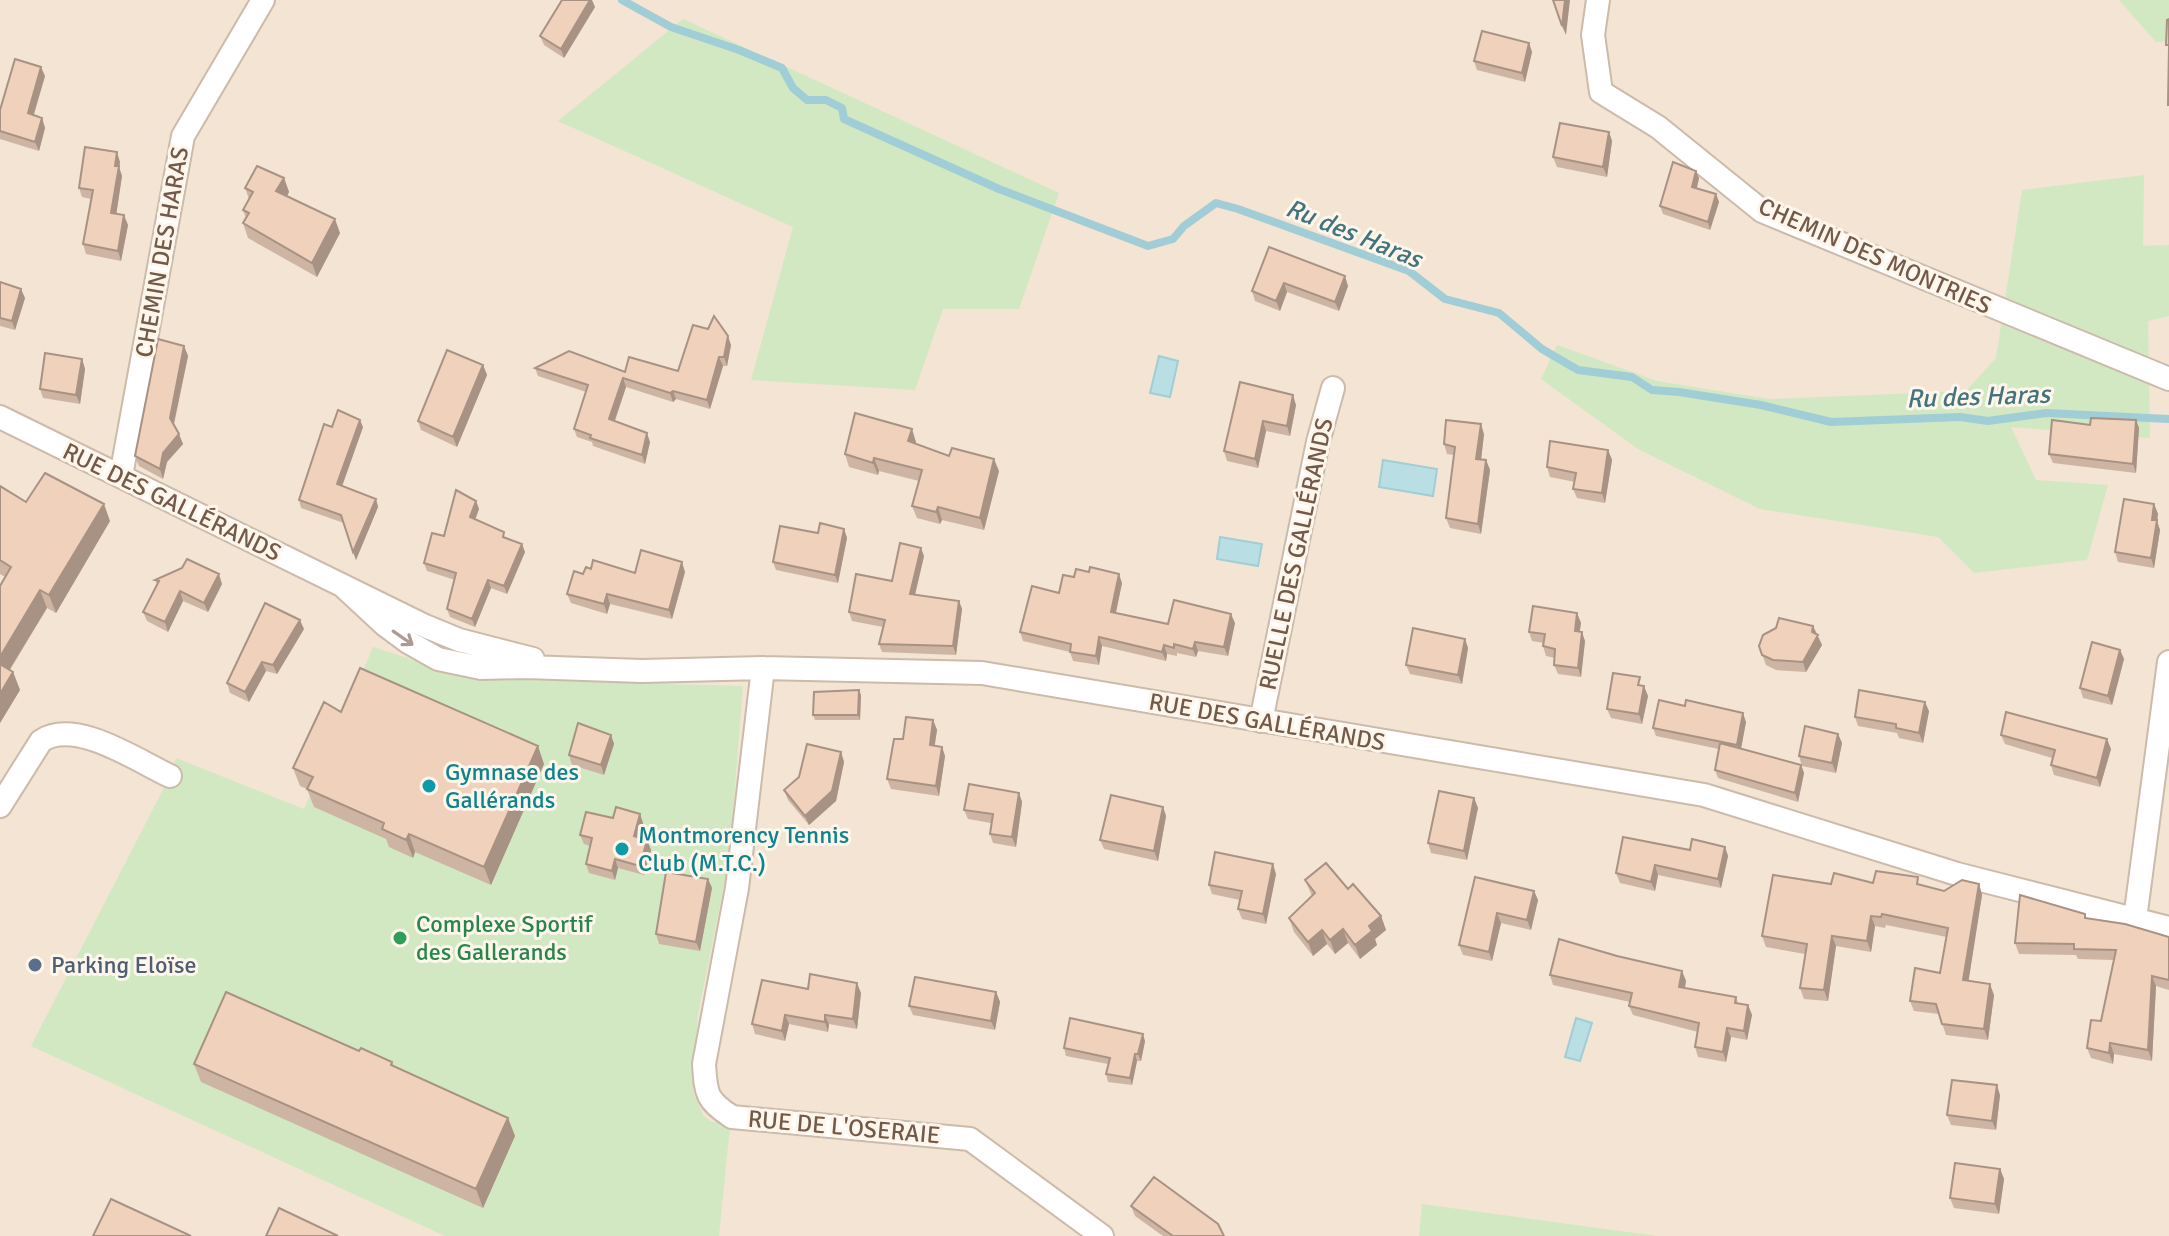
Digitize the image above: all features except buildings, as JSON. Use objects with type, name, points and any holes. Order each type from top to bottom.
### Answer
[{"type":"street","name":"CHEMIN DES HARAS","points":[[121,476],[183,136],[263,0]]},
{"type":"street","name":"CHEMIN DES MONTRIES","points":[[1598,0],[1593,35],[1601,92],[1658,127],[1762,211],[2169,379]]},
{"type":"street","name":"RUELLE DES GALLÉRANDS","points":[[1261,721],[1318,442],[1333,388]]},
{"type":"street","name":"RUE DES GALLÉRANDS","points":[[0,417],[344,587],[385,625],[438,659],[481,668],[655,671],[763,668],[982,673],[1704,795],[1957,874],[2169,928]]},
{"type":"street","points":[[2135,919],[2169,662]]},
{"type":"street","name":"RUE DE L'OSERAIE","points":[[763,668],[737,888],[704,1064],[706,1087],[713,1104],[732,1117],[970,1139],[1102,1236]]},
{"type":"street","points":[[0,806],[41,741],[50,735],[73,733],[90,738],[170,776]]},
{"type":"shaded area","points":[[0,0],[2169,0],[2169,1236],[0,1236]]},
{"type":"green space","points":[[2119,0],[2169,0],[2169,41],[2156,42]]},
{"type":"green space","points":[[683,19],[1059,193],[1019,309],[943,309],[915,390],[751,380],[793,227],[558,121]]},
{"type":"green space","points":[[2144,175],[2143,246],[2169,245],[2169,316],[2148,321],[2150,438],[2011,427],[2036,480],[2108,485],[2087,560],[1974,573],[1938,537],[1760,509],[1638,449],[1541,379],[1557,345],[1657,381],[1769,399],[1966,391],[1996,358],[2022,190]]},
{"type":"green space","name":"Complexe Sportif des Gallerands","points":[[373,647],[455,673],[563,681],[743,686],[729,861],[698,1014],[693,1092],[703,1115],[710,1121],[730,1126],[719,1236],[445,1236],[31,1046],[170,776],[176,758],[304,809]]},
{"type":"green space","points":[[1422,1204],[1657,1236],[1419,1236]]},
{"type":"water","points":[[1159,356],[1178,361],[1170,397],[1150,393]]},
{"type":"water","points":[[1383,460],[1437,469],[1433,496],[1379,487]]},
{"type":"water","points":[[1220,537],[1262,544],[1258,566],[1217,559]]},
{"type":"water","points":[[1576,1018],[1592,1023],[1580,1061],[1565,1057]]},
{"type":"waterway","name":"Ru des Haras","points":[[622,0],[671,27],[782,68],[793,88],[807,100],[826,100],[842,108],[844,119],[999,189],[1148,246],[1173,239],[1184,226],[1216,203],[1238,209],[1409,271],[1445,299],[1499,313],[1542,349],[1578,370],[1632,377],[1652,390],[1761,405],[1831,422],[1960,417],[1988,421],[2046,413],[2169,419]]},
{"type":"place","name":"Gymnase des Gallérands","points":[[429,786]]},
{"type":"place","name":"Montmorency Tennis Club (M.T.C.)","points":[[622,849]]},
{"type":"place","name":"Complexe Sportif des Gallerands","points":[[400,938]]},
{"type":"place","name":"Parking Eloïse","points":[[35,965]]}]
